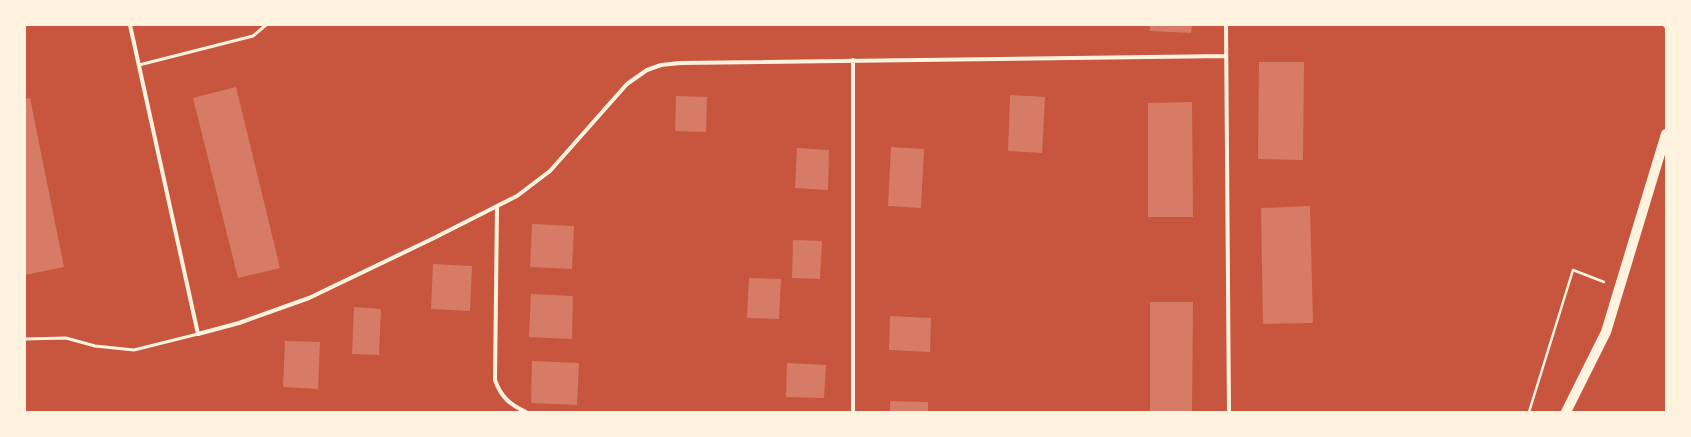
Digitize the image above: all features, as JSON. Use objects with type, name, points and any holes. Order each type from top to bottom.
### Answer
[{"type":"main road","points":[[1566,412],[1606,332],[1666,134]]},
{"type":"street","points":[[130,25],[198,334],[239,323],[309,298],[497,208],[524,192],[550,171],[568,153],[612,99],[627,84],[647,70],[661,65],[680,63],[853,60],[1226,56]]},
{"type":"street","points":[[1226,25],[1229,412]]},
{"type":"street","points":[[853,60],[853,412]]},
{"type":"street","points":[[497,208],[495,380],[504,398],[513,406],[526,412]]},
{"type":"lane","points":[[139,65],[254,36],[266,25]]},
{"type":"lane","points":[[25,339],[66,338],[95,346],[134,350],[198,334]]},
{"type":"path","points":[[1529,412],[1573,270],[1620,287]]},
{"type":"building","points":[[1150,25],[1192,25],[1191,33],[1150,31]]},
{"type":"building","points":[[1259,62],[1304,62],[1303,160],[1258,159]]},
{"type":"building","points":[[236,87],[280,268],[238,278],[193,98]]},
{"type":"building","points":[[1010,95],[1045,97],[1042,153],[1008,151]]},
{"type":"building","points":[[676,96],[707,97],[706,132],[675,131]]},
{"type":"building","points":[[30,98],[64,267],[25,275],[25,99]]},
{"type":"building","points":[[1192,102],[1193,217],[1148,217],[1148,103]]},
{"type":"building","points":[[891,147],[924,149],[921,208],[888,206]]},
{"type":"building","points":[[797,148],[829,150],[828,190],[795,188]]},
{"type":"building","points":[[1310,206],[1313,323],[1263,324],[1261,208]]},
{"type":"building","points":[[532,224],[574,226],[572,269],[530,267]]},
{"type":"building","points":[[793,240],[822,241],[820,279],[792,278]]},
{"type":"building","points":[[433,264],[472,266],[470,311],[431,309]]},
{"type":"building","points":[[749,278],[781,279],[779,319],[747,318]]},
{"type":"building","points":[[531,294],[573,296],[572,339],[529,337]]},
{"type":"building","points":[[1150,302],[1193,302],[1192,412],[1150,412]]},
{"type":"building","points":[[354,307],[381,309],[379,355],[352,354]]},
{"type":"building","points":[[890,316],[931,318],[930,352],[889,350]]},
{"type":"building","points":[[285,341],[320,342],[318,389],[283,387]]},
{"type":"building","points":[[532,361],[579,363],[577,405],[531,403]]},
{"type":"building","points":[[787,363],[826,365],[824,398],[786,397]]},
{"type":"building","points":[[890,401],[928,402],[928,412],[890,412]]}]
